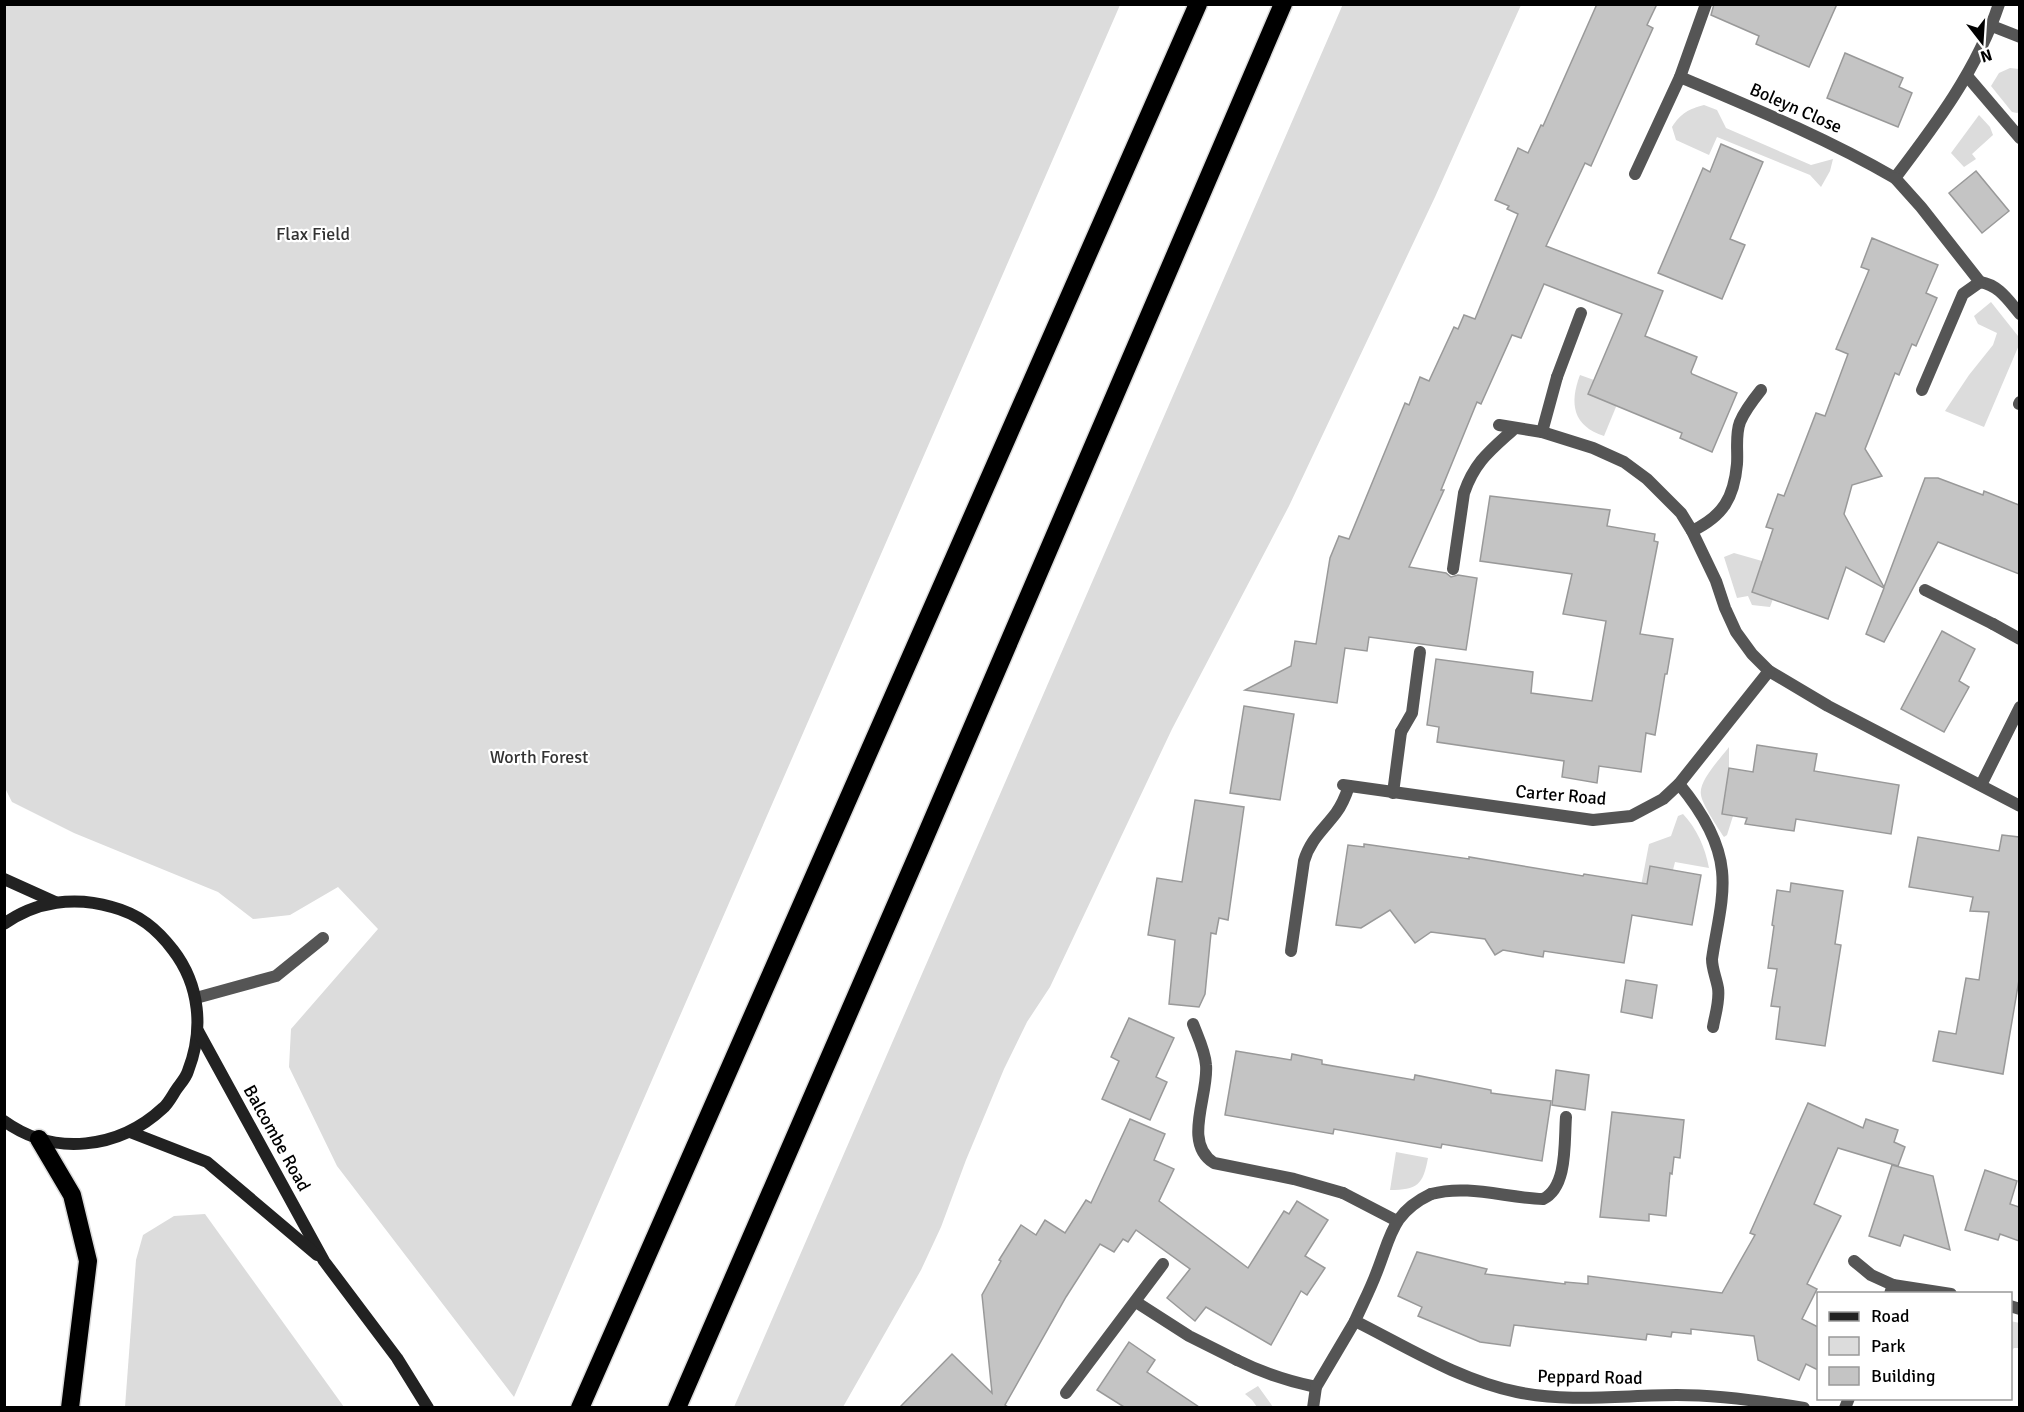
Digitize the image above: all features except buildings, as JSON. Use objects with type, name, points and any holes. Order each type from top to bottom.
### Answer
[{"type":"highway","points":[[580,1407],[1198,4]]},
{"type":"highway","points":[[677,1407],[920,849],[1283,4]]},
{"type":"highway","points":[[39,1139],[72,1195],[88,1261],[70,1407]]},
{"type":"main road","points":[[4,879],[55,902]]},
{"type":"main road","points":[[4,924],[19,914],[55,902],[93,901],[129,911],[160,933],[183,963],[196,998],[198,1031],[188,1072],[170,1099],[164,1107],[130,1132],[100,1142],[69,1145],[39,1139],[4,1121]]},
{"type":"main road","name":"Balcombe Road","points":[[198,1031],[324,1261],[397,1358],[428,1407]]},
{"type":"main road","name":"Balcombe Road","points":[[130,1132],[207,1162],[324,1261]]},
{"type":"street","points":[[1635,174],[1680,77],[1706,4]]},
{"type":"street","points":[[1895,178],[1941,117],[1967,76],[1992,26],[1999,4]]},
{"type":"street","points":[[1992,26],[2019,37]]},
{"type":"street","points":[[1967,76],[2019,138]]},
{"type":"street","name":"Boleyn Close","points":[[1680,77],[1812,134],[1854,154],[1895,178],[1922,207],[1980,282]]},
{"type":"street","points":[[1922,390],[1963,294],[1980,282],[1987,284],[2000,291],[2019,314]]},
{"type":"street","points":[[1542,432],[1557,377],[1581,312]]},
{"type":"street","points":[[1692,531],[1716,517],[1730,495],[1736,472],[1740,423],[1761,390]]},
{"type":"street","points":[[1499,425],[1542,432],[1593,448],[1624,462],[1667,498],[1692,531],[1737,632],[1752,654],[1769,671],[1828,706],[2019,806]]},
{"type":"street","points":[[1453,569],[1464,493],[1468,481],[1481,459],[1515,428]]},
{"type":"street","points":[[1925,590],[2019,639]]},
{"type":"street","points":[[1393,793],[1401,732],[1412,713],[1420,652]]},
{"type":"street","name":"Carter Road","points":[[1291,951],[1307,849],[1338,810],[1346,786],[1593,820],[1631,816],[1663,799],[1679,784],[1769,671]]},
{"type":"street","points":[[1981,785],[2019,707]]},
{"type":"street","points":[[1679,784],[1693,801],[1705,823],[1722,869],[1722,887],[1712,958],[1718,989],[1713,1027]]},
{"type":"street","points":[[196,998],[276,976],[323,938]]},
{"type":"street","points":[[1193,1024],[1206,1065],[1199,1128],[1199,1143],[1206,1158],[1214,1163],[1294,1179],[1343,1193],[1397,1221]]},
{"type":"street","points":[[1313,1407],[1316,1387],[1354,1321],[1376,1275],[1397,1221],[1415,1201],[1446,1190],[1530,1198],[1543,1198],[1551,1195],[1558,1186],[1561,1175],[1566,1117]]},
{"type":"street","points":[[1854,1261],[1892,1289],[1936,1292]]},
{"type":"street","points":[[1066,1393],[1163,1264]]},
{"type":"street","points":[[1136,1302],[1189,1335],[1262,1372],[1316,1387]]},
{"type":"street","name":"Peppard Road","points":[[1354,1321],[1480,1382],[1518,1393],[1601,1402],[1676,1395],[1720,1396],[1804,1407]]},
{"type":"green space","points":[[1343,4],[1521,5],[1435,197],[1289,506],[1172,729],[1050,987],[1027,1022],[1004,1069],[941,1227],[921,1270],[843,1407],[734,1407]]},
{"type":"green space","name":"Worth Forest","points":[[4,5],[1120,5],[514,1397],[337,1166],[289,1067],[291,1029],[378,929],[338,887],[290,915],[253,919],[218,892],[74,833],[12,802],[5,788]]},
{"type":"green space","points":[[2010,68],[2019,69],[2019,112],[2017,113],[2012,112],[1991,86],[1999,73]]},
{"type":"green space","points":[[1704,105],[1717,110],[1726,128],[1811,165],[1833,159],[1830,171],[1821,187],[1810,175],[1717,137],[1709,155],[1676,140],[1672,127],[1675,122],[1686,112]]},
{"type":"green space","points":[[1979,115],[1990,127],[1993,135],[1972,154],[1976,159],[1964,167],[1951,153]]},
{"type":"green space","points":[[1991,302],[2018,336],[2019,345],[1984,427],[1945,411],[1993,345],[1997,333],[1978,324],[1974,316]]},
{"type":"green space","points":[[1580,375],[1594,380],[1618,402],[1604,436],[1586,426],[1576,413],[1575,395]]},
{"type":"green space","points":[[1734,553],[1762,561],[1752,592],[1773,599],[1770,607],[1752,605],[1748,596],[1737,598],[1724,557]]},
{"type":"green space","points":[[1729,747],[1729,768],[1722,814],[1733,816],[1727,835],[1724,837],[1704,804],[1701,789],[1706,777]]},
{"type":"green space","points":[[1683,814],[1700,839],[1709,868],[1675,862],[1673,870],[1650,866],[1646,892],[1640,891],[1649,844],[1671,836],[1678,816]]},
{"type":"green space","points":[[1396,1152],[1428,1158],[1421,1180],[1413,1187],[1390,1190]]},
{"type":"green space","points":[[205,1214],[344,1407],[125,1407],[136,1260],[143,1235],[174,1216]]},
{"type":"green space","points":[[2012,1321],[2020,1323],[2019,1348],[2012,1350]]},
{"type":"green space","points":[[1258,1386],[1273,1407],[1257,1407],[1245,1394]]},
{"type":"park label","name":"Flax Field","points":[[313,234]]}]
